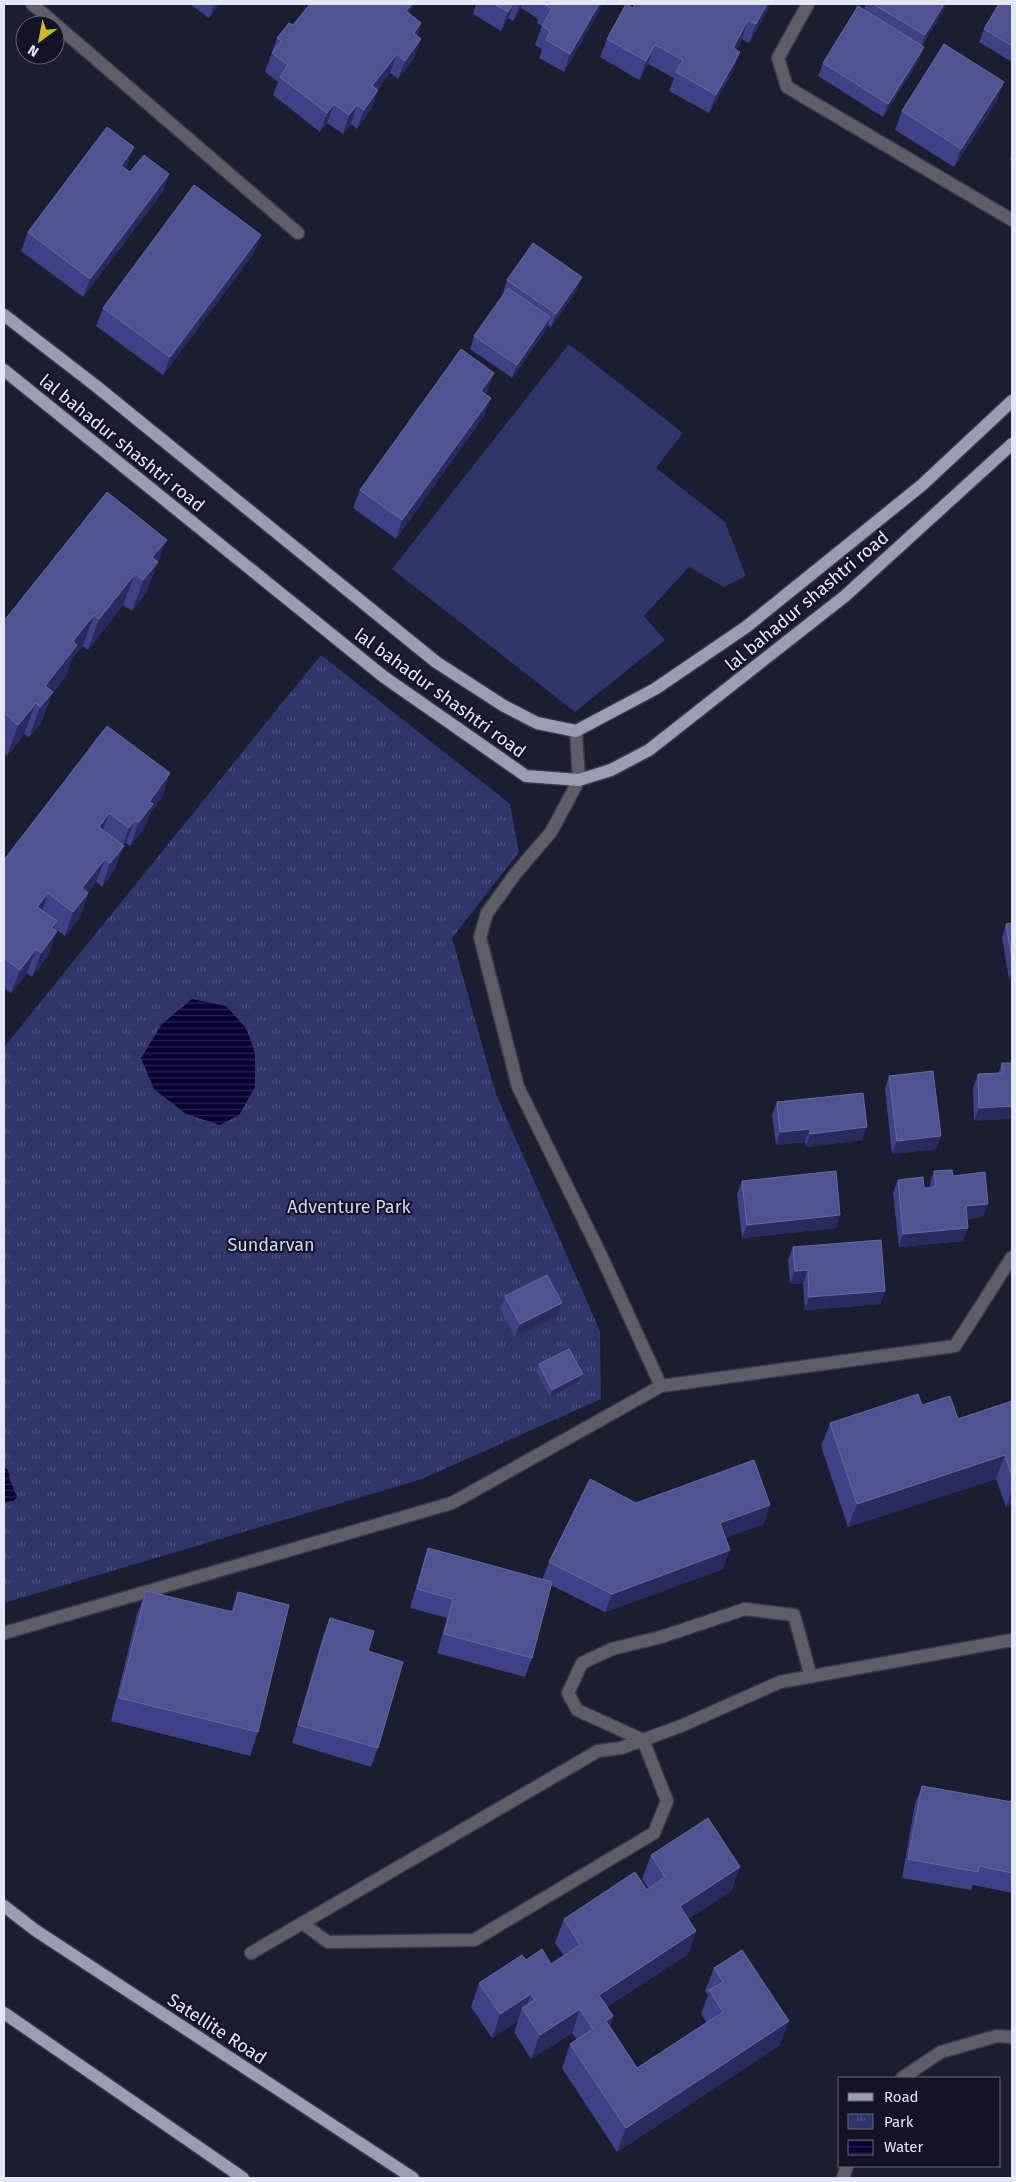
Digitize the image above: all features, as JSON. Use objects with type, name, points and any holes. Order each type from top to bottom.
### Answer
[{"type":"main road","points":[[4,315],[96,386],[436,662],[504,706],[538,723],[576,731],[655,688],[746,627],[922,486],[1012,402]]},
{"type":"main road","name":"lal bahadur shashtri road","points":[[4,370],[384,677],[526,776],[579,780],[611,770],[649,750],[846,596],[1012,444]]},
{"type":"main road","name":"Satellite Road","points":[[4,1906],[43,1936],[413,2178]]},
{"type":"main road","points":[[4,2013],[243,2178]]},
{"type":"street","points":[[32,4],[298,233]]},
{"type":"street","points":[[808,4],[778,58],[787,87],[1012,220]]},
{"type":"street","points":[[576,731],[579,780],[551,832],[516,873],[486,913],[480,937],[518,1087],[599,1251],[661,1386]]},
{"type":"street","points":[[4,1633],[452,1503],[606,1419],[661,1386],[955,1346],[1012,1258]]},
{"type":"street","points":[[302,1923],[328,1942],[474,1940],[654,1832],[667,1801],[643,1740],[577,1710],[568,1693],[582,1663],[612,1649],[661,1637],[745,1609],[794,1615],[811,1677]]},
{"type":"street","points":[[251,1954],[598,1751],[622,1748],[681,1726],[780,1682],[1012,1640]]},
{"type":"street","points":[[904,2077],[941,2052],[997,2036],[1012,2037]]},
{"type":"green space","points":[[569,344],[683,433],[656,468],[725,522],[746,576],[724,587],[689,567],[644,616],[665,640],[575,712],[392,569]]},
{"type":"green space","name":"Sundarvan","points":[[321,655],[510,804],[519,852],[452,938],[496,1094],[600,1331],[601,1399],[422,1479],[4,1603],[4,1047]]},
{"type":"water","points":[[192,999],[226,1006],[246,1028],[255,1053],[255,1087],[239,1115],[220,1125],[186,1114],[154,1089],[141,1058],[162,1024]]},
{"type":"water","points":[[4,1467],[8,1470],[17,1497],[13,1501],[4,1502]]},
{"type":"building","points":[[310,4],[412,4],[406,11],[421,23],[414,33],[421,39],[405,61],[397,54],[372,86],[378,90],[364,110],[357,105],[349,115],[334,104],[327,113],[280,77],[288,65],[272,53],[281,41],[277,38],[289,23],[293,25]]},
{"type":"building","points":[[494,4],[513,4],[508,12]]},
{"type":"building","points":[[544,4],[599,4],[570,54],[546,40],[550,31],[542,26],[552,9]]},
{"type":"building","points":[[626,4],[633,8],[635,4],[767,4],[756,24],[748,20],[733,48],[740,52],[716,95],[676,72],[683,60],[655,45],[646,61],[607,39]]},
{"type":"building","points":[[873,4],[944,4],[925,35]]},
{"type":"building","points":[[999,4],[1012,4],[1012,46],[984,29]]},
{"type":"building","points":[[858,6],[924,47],[888,104],[823,63]]},
{"type":"building","points":[[944,44],[1004,82],[961,149],[902,111]]},
{"type":"building","points":[[107,127],[134,147],[121,166],[130,172],[144,155],[169,174],[90,279],[28,232]]},
{"type":"building","points":[[194,185],[261,235],[170,357],[103,308]]},
{"type":"building","points":[[533,243],[582,277],[556,314],[507,280]]},
{"type":"building","points":[[508,288],[550,317],[517,365],[474,336]]},
{"type":"building","points":[[461,349],[494,373],[481,391],[491,398],[402,520],[360,490]]},
{"type":"building","points":[[107,492],[167,540],[152,557],[158,562],[143,580],[135,574],[99,619],[94,615],[73,641],[77,645],[45,686],[53,692],[40,707],[36,703],[18,725],[4,713],[4,621]]},
{"type":"building","points":[[107,726],[170,773],[149,802],[153,804],[139,822],[135,820],[129,828],[109,813],[99,827],[124,846],[110,863],[105,859],[82,888],[88,893],[73,912],[48,893],[37,907],[57,921],[52,928],[57,931],[41,953],[36,949],[20,970],[4,958],[4,860]]},
{"type":"building","points":[[1012,923],[1012,959],[1006,924]]},
{"type":"building","points":[[1002,1063],[1012,1063],[1012,1106],[979,1108],[978,1074],[1002,1073]]},
{"type":"building","points":[[933,1071],[941,1136],[897,1141],[889,1076]]},
{"type":"building","points":[[863,1093],[867,1127],[810,1134],[810,1129],[780,1132],[777,1102]]},
{"type":"building","points":[[952,1170],[953,1176],[985,1172],[988,1204],[966,1206],[968,1228],[903,1234],[898,1180],[923,1177],[924,1188],[936,1187],[934,1171]]},
{"type":"building","points":[[836,1171],[840,1215],[747,1225],[742,1181]]},
{"type":"building","points":[[881,1240],[885,1291],[809,1297],[808,1270],[795,1271],[793,1247]]},
{"type":"building","points":[[547,1275],[562,1303],[520,1324],[505,1296]]},
{"type":"building","points":[[569,1349],[583,1374],[552,1390],[539,1364]]},
{"type":"building","points":[[918,1394],[922,1405],[950,1396],[958,1419],[1012,1401],[1012,1476],[1005,1455],[857,1504],[830,1423]]},
{"type":"building","points":[[754,1460],[770,1505],[720,1523],[730,1550],[612,1594],[549,1562],[590,1479],[636,1503]]},
{"type":"building","points":[[428,1548],[552,1582],[532,1658],[444,1634],[453,1599],[417,1589]]},
{"type":"building","points":[[146,1591],[233,1612],[238,1592],[289,1605],[258,1732],[119,1698]]},
{"type":"building","points":[[330,1618],[374,1631],[368,1651],[403,1662],[378,1748],[298,1725]]},
{"type":"building","points":[[922,1786],[1012,1802],[1012,1873],[979,1866],[978,1872],[908,1859]]},
{"type":"building","points":[[708,1818],[740,1867],[680,1906],[696,1931],[599,1995],[613,2016],[606,2021],[637,2068],[723,2012],[709,1990],[723,1982],[714,1968],[742,1950],[789,2021],[626,2128],[570,2044],[593,2029],[580,2009],[540,2035],[522,2008],[535,2000],[531,1994],[500,2014],[479,1983],[522,1955],[526,1960],[542,1949],[551,1964],[580,1945],[564,1919],[635,1872],[647,1890],[665,1877],[651,1855]]},
{"type":"park label","name":"Adventure Park","points":[[349,1207]]}]
